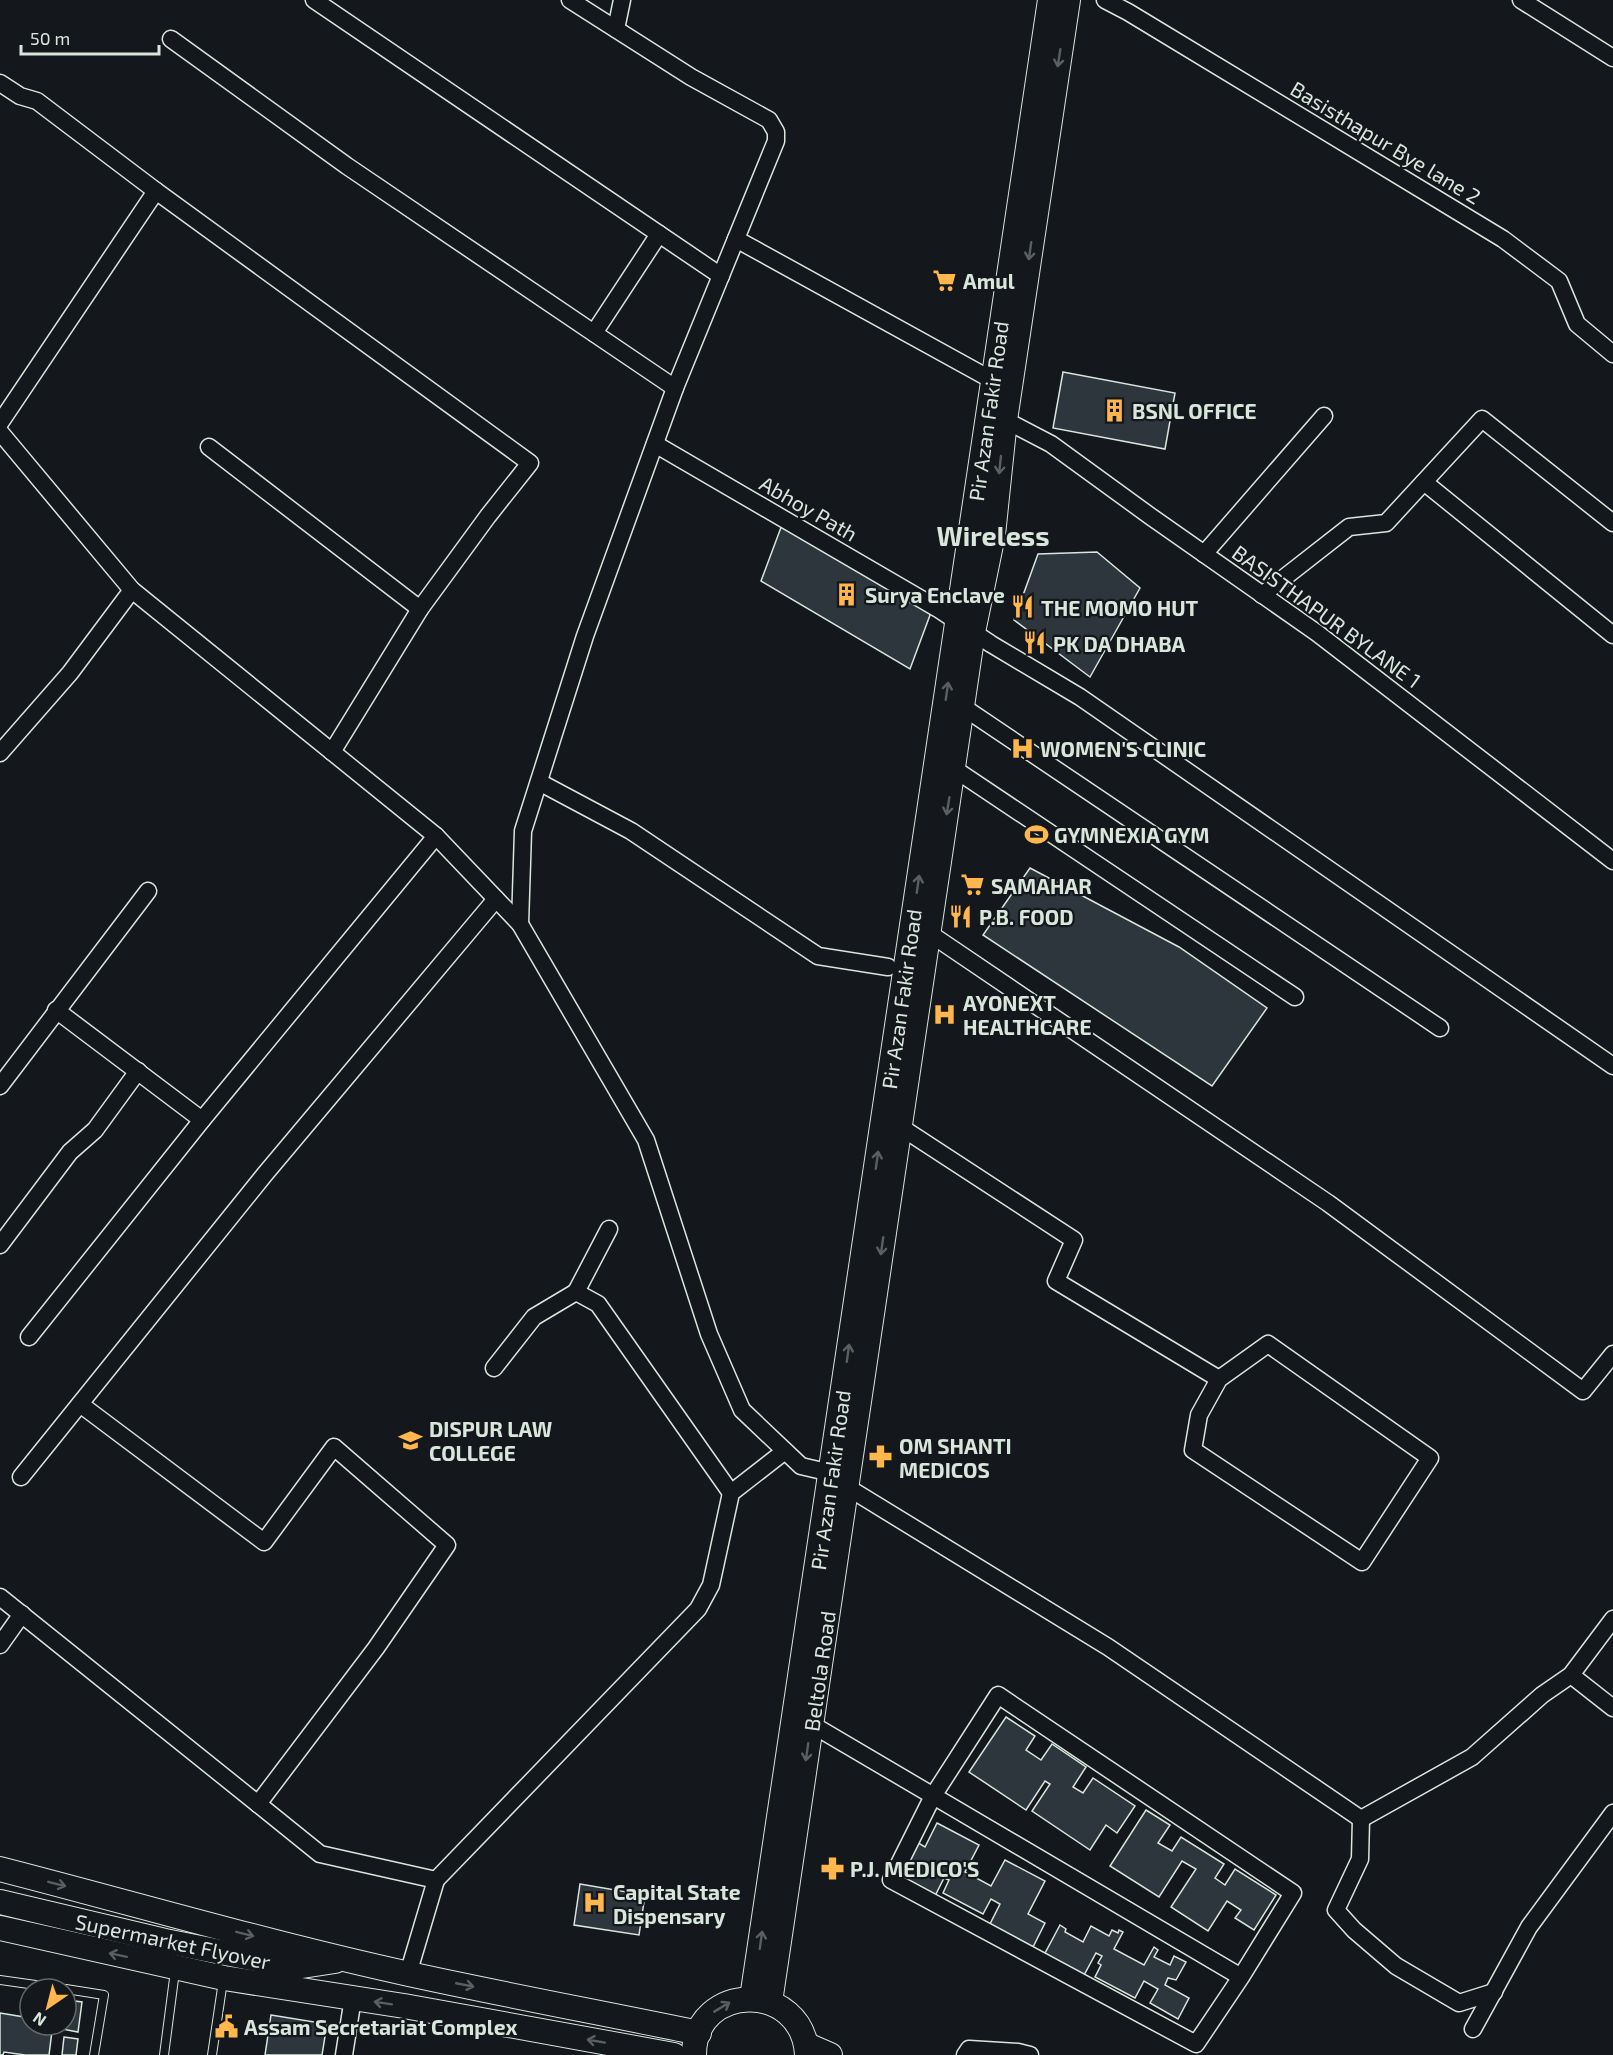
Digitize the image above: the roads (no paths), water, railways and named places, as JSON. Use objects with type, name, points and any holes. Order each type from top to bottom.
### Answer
[{"type":"main road","name":"Pir Azan Fakir Road","points":[[892,1121],[929,933],[963,707],[957,621],[993,535],[1005,420],[1001,385],[1050,0]]},
{"type":"main road","name":"Pir Azan Fakir Road","points":[[761,2000],[892,1121],[957,621],[1068,0]]},
{"type":"main road","name":"Beltola Road","points":[[761,2000],[811,1724],[839,1480]]},
{"type":"main road","points":[[0,1869],[122,1900],[202,1924],[696,2044],[707,2018],[720,2007],[736,2000],[761,2000],[787,2012],[800,2026],[807,2050],[830,2055]]},
{"type":"main road","name":"Supermarket Flyover","points":[[0,1902],[165,1941],[296,1967],[346,1959]]},
{"type":"main road","points":[[0,1928],[224,1978],[353,1998],[674,2055]]},
{"type":"street","points":[[314,0],[721,276]]},
{"type":"street","points":[[520,924],[523,831],[585,636],[675,388],[776,141],[776,132],[769,120],[691,77],[570,0]]},
{"type":"street","points":[[616,29],[622,0]]},
{"type":"street","name":"Basisthapur Bye lane 2","points":[[1105,0],[1503,239],[1559,281],[1577,324],[1613,354]]},
{"type":"street","points":[[1521,0],[1613,58]]},
{"type":"street","points":[[171,39],[347,166],[675,388]]},
{"type":"street","points":[[0,83],[20,96],[37,101],[156,191],[530,464],[488,516],[420,609],[332,752]]},
{"type":"street","points":[[0,423],[156,191]]},
{"type":"street","points":[[594,333],[658,234]]},
{"type":"street","points":[[736,239],[1001,385]]},
{"type":"street","points":[[1203,554],[1324,416]]},
{"type":"street","points":[[1262,595],[1349,527],[1386,523],[1482,419],[1613,523]]},
{"type":"street","name":"BASISTHAPUR BYLANE 1","points":[[1005,420],[1051,444],[1326,640],[1613,861]]},
{"type":"street","points":[[0,432],[132,590],[436,836],[520,924],[646,1140],[709,1334],[741,1410],[801,1466],[839,1480],[1108,1647],[1362,1819]]},
{"type":"street","name":"Abhoy Path","points":[[655,444],[957,621],[1080,697],[1613,1066]]},
{"type":"street","points":[[209,447],[420,609]]},
{"type":"street","points":[[1424,482],[1613,635]]},
{"type":"street","points":[[0,753],[70,673],[132,590]]},
{"type":"street","points":[[963,707],[1440,1028]]},
{"type":"street","points":[[953,768],[1295,997]]},
{"type":"street","points":[[539,782],[631,831],[818,956],[888,967]]},
{"type":"street","points":[[29,1337],[202,1120],[436,836]]},
{"type":"street","points":[[0,1086],[148,891]]},
{"type":"street","points":[[21,1477],[265,1174],[496,899]]},
{"type":"street","points":[[929,933],[1328,1203],[1583,1391],[1613,1354]]},
{"type":"street","points":[[56,1010],[202,1120]]},
{"type":"street","points":[[0,1245],[70,1152],[95,1130],[138,1071]]},
{"type":"street","points":[[892,1121],[1074,1240],[1056,1281],[1219,1379]]},
{"type":"street","points":[[494,1368],[534,1317],[576,1292],[609,1229]]},
{"type":"street","points":[[576,1292],[598,1304],[731,1493]]},
{"type":"street","points":[[1268,1344],[1430,1458],[1362,1562],[1193,1449],[1199,1414],[1219,1379],[1268,1344]]},
{"type":"street","points":[[80,1404],[264,1542],[334,1447],[447,1545],[376,1648],[258,1804]]},
{"type":"street","points":[[408,1974],[436,1880],[698,1609],[711,1585],[731,1493],[785,1451]]},
{"type":"street","points":[[0,1597],[320,1854],[436,1880]]},
{"type":"street","points":[[0,1645],[22,1614]]},
{"type":"street","points":[[1362,1819],[1472,1757],[1542,1695],[1570,1675],[1613,1619]]},
{"type":"street","points":[[1570,1675],[1613,1708]]},
{"type":"street","points":[[998,1695],[1293,1893],[1241,1977],[1196,2044],[891,1880],[933,1796],[998,1695]]},
{"type":"street","points":[[811,1724],[1241,1977]]},
{"type":"street","points":[[1473,2029],[1529,1927],[1613,1813]]},
{"type":"street","points":[[1362,1819],[1360,1859],[1336,1910],[1354,1930],[1396,1966],[1459,2003],[1494,1992]]},
{"type":"street","points":[[344,2055],[353,1998]]},
{"type":"street","points":[[965,2055],[969,2049],[1018,2052],[1030,2055]]},
{"type":"lane","points":[[164,2055],[175,1967]]},
{"type":"lane","points":[[212,2055],[224,1978]]},
{"type":"lane","points":[[0,1980],[18,1982]]},
{"type":"lane","points":[[78,1991],[104,1995],[94,2055]]},
{"type":"place","name":"Amul","points":[[945,280]]},
{"type":"place","name":"BSNL OFFICE","points":[[1114,410]]},
{"type":"place","name":"Surya Enclave","points":[[847,594]]},
{"type":"place","name":"THE MOMO HUT","points":[[1023,607]]},
{"type":"place","name":"PK DA DHABA","points":[[1035,643]]},
{"type":"place","name":"WOMEN'S CLINIC","points":[[1022,748]]},
{"type":"place","name":"GYMNEXIA GYM","points":[[1036,834]]},
{"type":"place","name":"SAMAHAR","points":[[973,885]]},
{"type":"place","name":"P.B. FOOD","points":[[961,916]]},
{"type":"place","name":"AYONEXT HEALTHCARE","points":[[945,1014]]},
{"type":"place","name":"DISPUR LAW COLLEGE","points":[[411,1440]]},
{"type":"place","name":"OM SHANTI MEDICOS","points":[[881,1457]]},
{"type":"place","name":"P.J. MEDICO'S","points":[[832,1868]]},
{"type":"place","name":"Capital State Dispensary","points":[[595,1903]]},
{"type":"place","name":"Assam Secretariat Complex","points":[[226,2026]]},
{"type":"district","name":"Wireless","points":[[993,535]]}]
